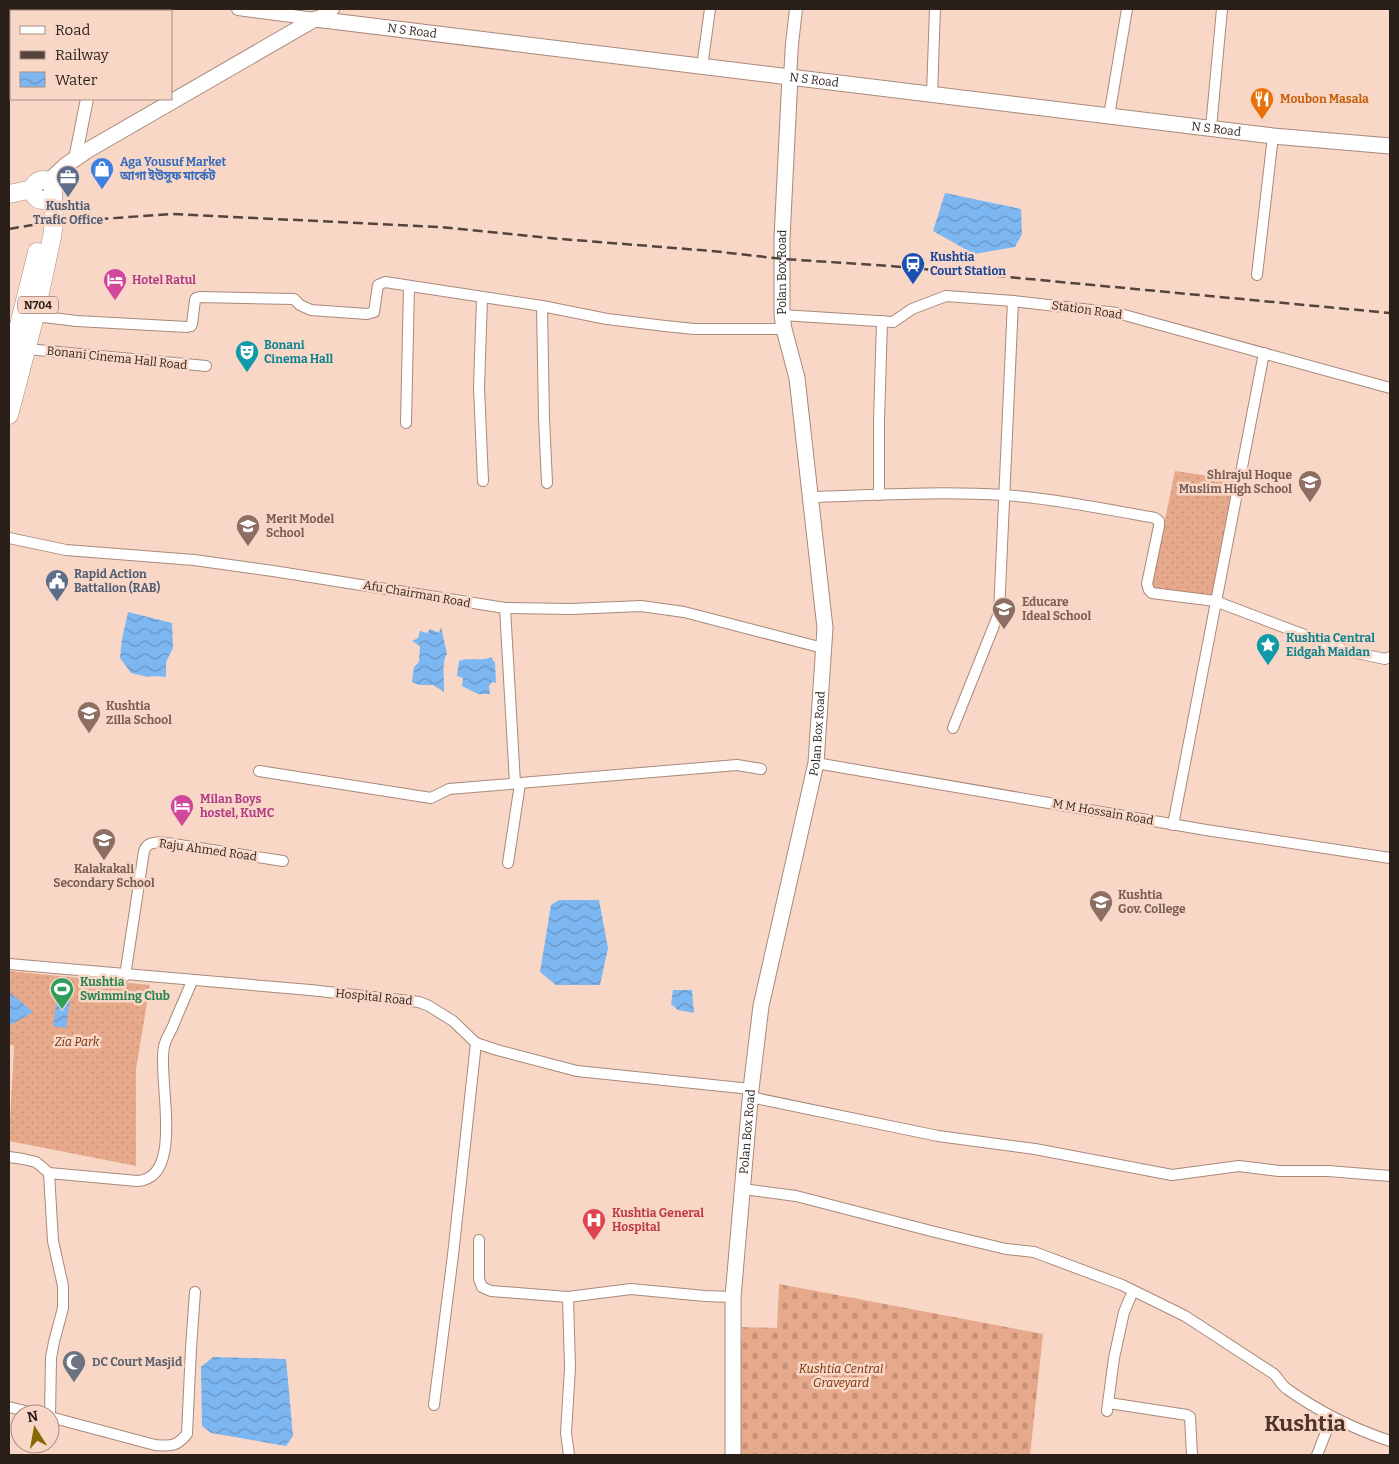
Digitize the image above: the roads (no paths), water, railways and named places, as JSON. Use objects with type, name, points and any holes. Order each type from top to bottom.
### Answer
[{"type":"highway","points":[[9,194],[44,191]]},
{"type":"highway","name":"N704","points":[[9,415],[12,394],[27,349],[35,316],[36,285],[44,223],[44,191]]},
{"type":"highway","name":"N704","points":[[9,366],[36,285]]},
{"type":"main road","name":"N S Road","points":[[314,14],[702,67],[1273,136],[1390,146]]},
{"type":"main road","points":[[44,191],[75,159],[314,14]]},
{"type":"main road","name":"Polan Box Road","points":[[734,1455],[733,1297],[751,1093],[761,1006],[816,763],[825,628],[797,378],[783,322],[782,238],[790,77]]},
{"type":"street","name":"N S Road","points":[[238,9],[314,14]]},
{"type":"street","points":[[314,14],[333,9]]},
{"type":"street","points":[[702,67],[710,9]]},
{"type":"street","name":"Polan Box Road","points":[[790,77],[796,9]]},
{"type":"street","points":[[932,94],[935,9]]},
{"type":"street","points":[[1109,116],[1127,9]]},
{"type":"street","points":[[1211,128],[1222,9]]},
{"type":"street","points":[[75,159],[87,100]]},
{"type":"street","points":[[1257,275],[1273,136]]},
{"type":"street","name":"Station Road","points":[[35,316],[187,327],[192,324],[195,300],[200,297],[294,298],[300,305],[311,310],[367,314],[374,312],[378,285],[385,282],[542,306],[607,319],[710,329],[783,322],[893,322],[912,309],[946,296],[1013,301],[1117,313],[1390,388]]},
{"type":"street","points":[[406,423],[408,286]]},
{"type":"street","points":[[482,298],[479,386],[483,481]]},
{"type":"street","points":[[953,728],[999,613],[1013,301]]},
{"type":"street","points":[[542,306],[547,483]]},
{"type":"street","points":[[879,495],[882,321]]},
{"type":"street","name":"Bonani Cinema Hall Road","points":[[27,349],[206,366]]},
{"type":"street","points":[[1173,824],[1264,353]]},
{"type":"street","points":[[810,497],[1003,495],[1060,500],[1155,518],[1159,521],[1159,526],[1148,579],[1148,590],[1152,593],[1215,601],[1347,651],[1390,658]]},
{"type":"street","name":"Afu Chairman Road","points":[[9,538],[66,550],[194,560],[244,567],[505,608],[571,609],[641,606],[684,612],[823,648]]},
{"type":"street","points":[[505,608],[518,784],[508,863]]},
{"type":"street","name":"M M Hossain Road","points":[[816,763],[1173,824],[1390,858]]},
{"type":"street","points":[[259,772],[432,798],[449,789],[738,765],[762,769]]},
{"type":"street","name":"Raju Ahmed Road","points":[[126,976],[146,846],[160,842],[283,861]]},
{"type":"street","name":"Hospital Road","points":[[9,964],[126,976],[310,990],[418,1002],[429,1006],[453,1021],[476,1043],[577,1071],[751,1093],[938,1136],[1035,1149],[1172,1176],[1239,1166],[1278,1171],[1328,1171],[1390,1176]]},
{"type":"street","points":[[9,1157],[23,1158],[36,1162],[49,1172],[138,1181],[145,1181],[160,1168],[168,1126],[163,1079],[164,1047],[192,981]]},
{"type":"street","points":[[434,1405],[453,1255],[476,1043]]},
{"type":"street","points":[[49,1172],[53,1241],[63,1286],[63,1308],[55,1334],[51,1358],[50,1417],[155,1445],[169,1446],[180,1443],[187,1434],[195,1292]]},
{"type":"street","points":[[743,1189],[796,1196],[1006,1249],[1034,1252],[1122,1285],[1185,1316],[1274,1374],[1285,1388],[1332,1417],[1390,1441]]},
{"type":"street","points":[[479,1240],[479,1279],[482,1287],[491,1291],[568,1297],[631,1289],[733,1297]]},
{"type":"street","points":[[1133,1291],[1124,1312],[1114,1358],[1108,1407],[1187,1415],[1190,1417],[1192,1455]]},
{"type":"street","points":[[568,1297],[570,1368],[566,1433],[569,1455]]},
{"type":"street","points":[[1318,1455],[1332,1417]]},
{"type":"water","points":[[945,193],[1021,209],[1022,234],[1015,247],[974,254],[933,231]]},
{"type":"water","points":[[128,612],[172,623],[173,648],[166,662],[166,677],[148,677],[131,673],[120,658]]},
{"type":"water","points":[[441,627],[447,654],[444,667],[444,692],[433,685],[419,685],[412,682],[414,667],[419,662],[420,646],[412,641],[418,638],[420,631],[427,633],[430,629],[439,633]]},
{"type":"water","points":[[491,657],[495,663],[496,683],[492,682],[489,686],[490,694],[478,694],[462,686],[463,678],[457,676],[459,661]]},
{"type":"water","points":[[559,900],[599,900],[608,948],[600,985],[556,985],[540,972],[551,905]]},
{"type":"water","points":[[673,990],[692,990],[694,1013],[678,1010],[671,1004]]},
{"type":"water","name":"Kushtia Swimming Club","points":[[58,991],[71,993],[66,1028],[53,1026]]},
{"type":"water","points":[[9,992],[33,1012],[9,1026]]},
{"type":"water","points":[[213,1357],[286,1359],[293,1436],[286,1446],[211,1433],[202,1426],[201,1367]]},
{"type":"railway","points":[[9,229],[44,223],[172,214],[440,227],[783,259],[891,266],[1390,313]]},
{"type":"place","name":"Moubon Masala","points":[[1262,120]]},
{"type":"place","name":"Aga Yousuf Market আগা ইউসুফ মার্কেট","points":[[102,190]]},
{"type":"place","name":"Kushtia Trafic Office","points":[[68,198]]},
{"type":"place","name":"Kushtia Court Station","points":[[913,285]]},
{"type":"place","name":"Hotel Ratul","points":[[115,301]]},
{"type":"place","name":"Bonani Cinema Hall","points":[[247,373]]},
{"type":"place","name":"Shirajul Hoque Muslim High School","points":[[1310,503]]},
{"type":"place","name":"Merit Model School","points":[[248,547]]},
{"type":"place","name":"Rapid Action Battalion (RAB)","points":[[57,602]]},
{"type":"place","name":"Educare Ideal School","points":[[1004,630]]},
{"type":"place","name":"Kushtia Central Eidgah Maidan","points":[[1268,666]]},
{"type":"place","name":"Kushtia Zilla School","points":[[89,734]]},
{"type":"place","name":"Milan Boys hostel, KuMC","points":[[182,827]]},
{"type":"place","name":"Kalakakali Secondary School","points":[[104,861]]},
{"type":"place","name":"Kushtia Gov. College","points":[[1101,923]]},
{"type":"place","name":"Kushtia Swimming Club","points":[[62,1010]]},
{"type":"place","name":"Kushtia General Hospital","points":[[594,1241]]},
{"type":"place","name":"DC Court Masjid","points":[[74,1383]]},
{"type":"district","name":"Kushtia","points":[[1305,1423]]},
{"type":"park label","name":"Zia Park","points":[[77,1042]]},
{"type":"park label","name":"Kushtia Central Graveyard","points":[[841,1376]]}]
